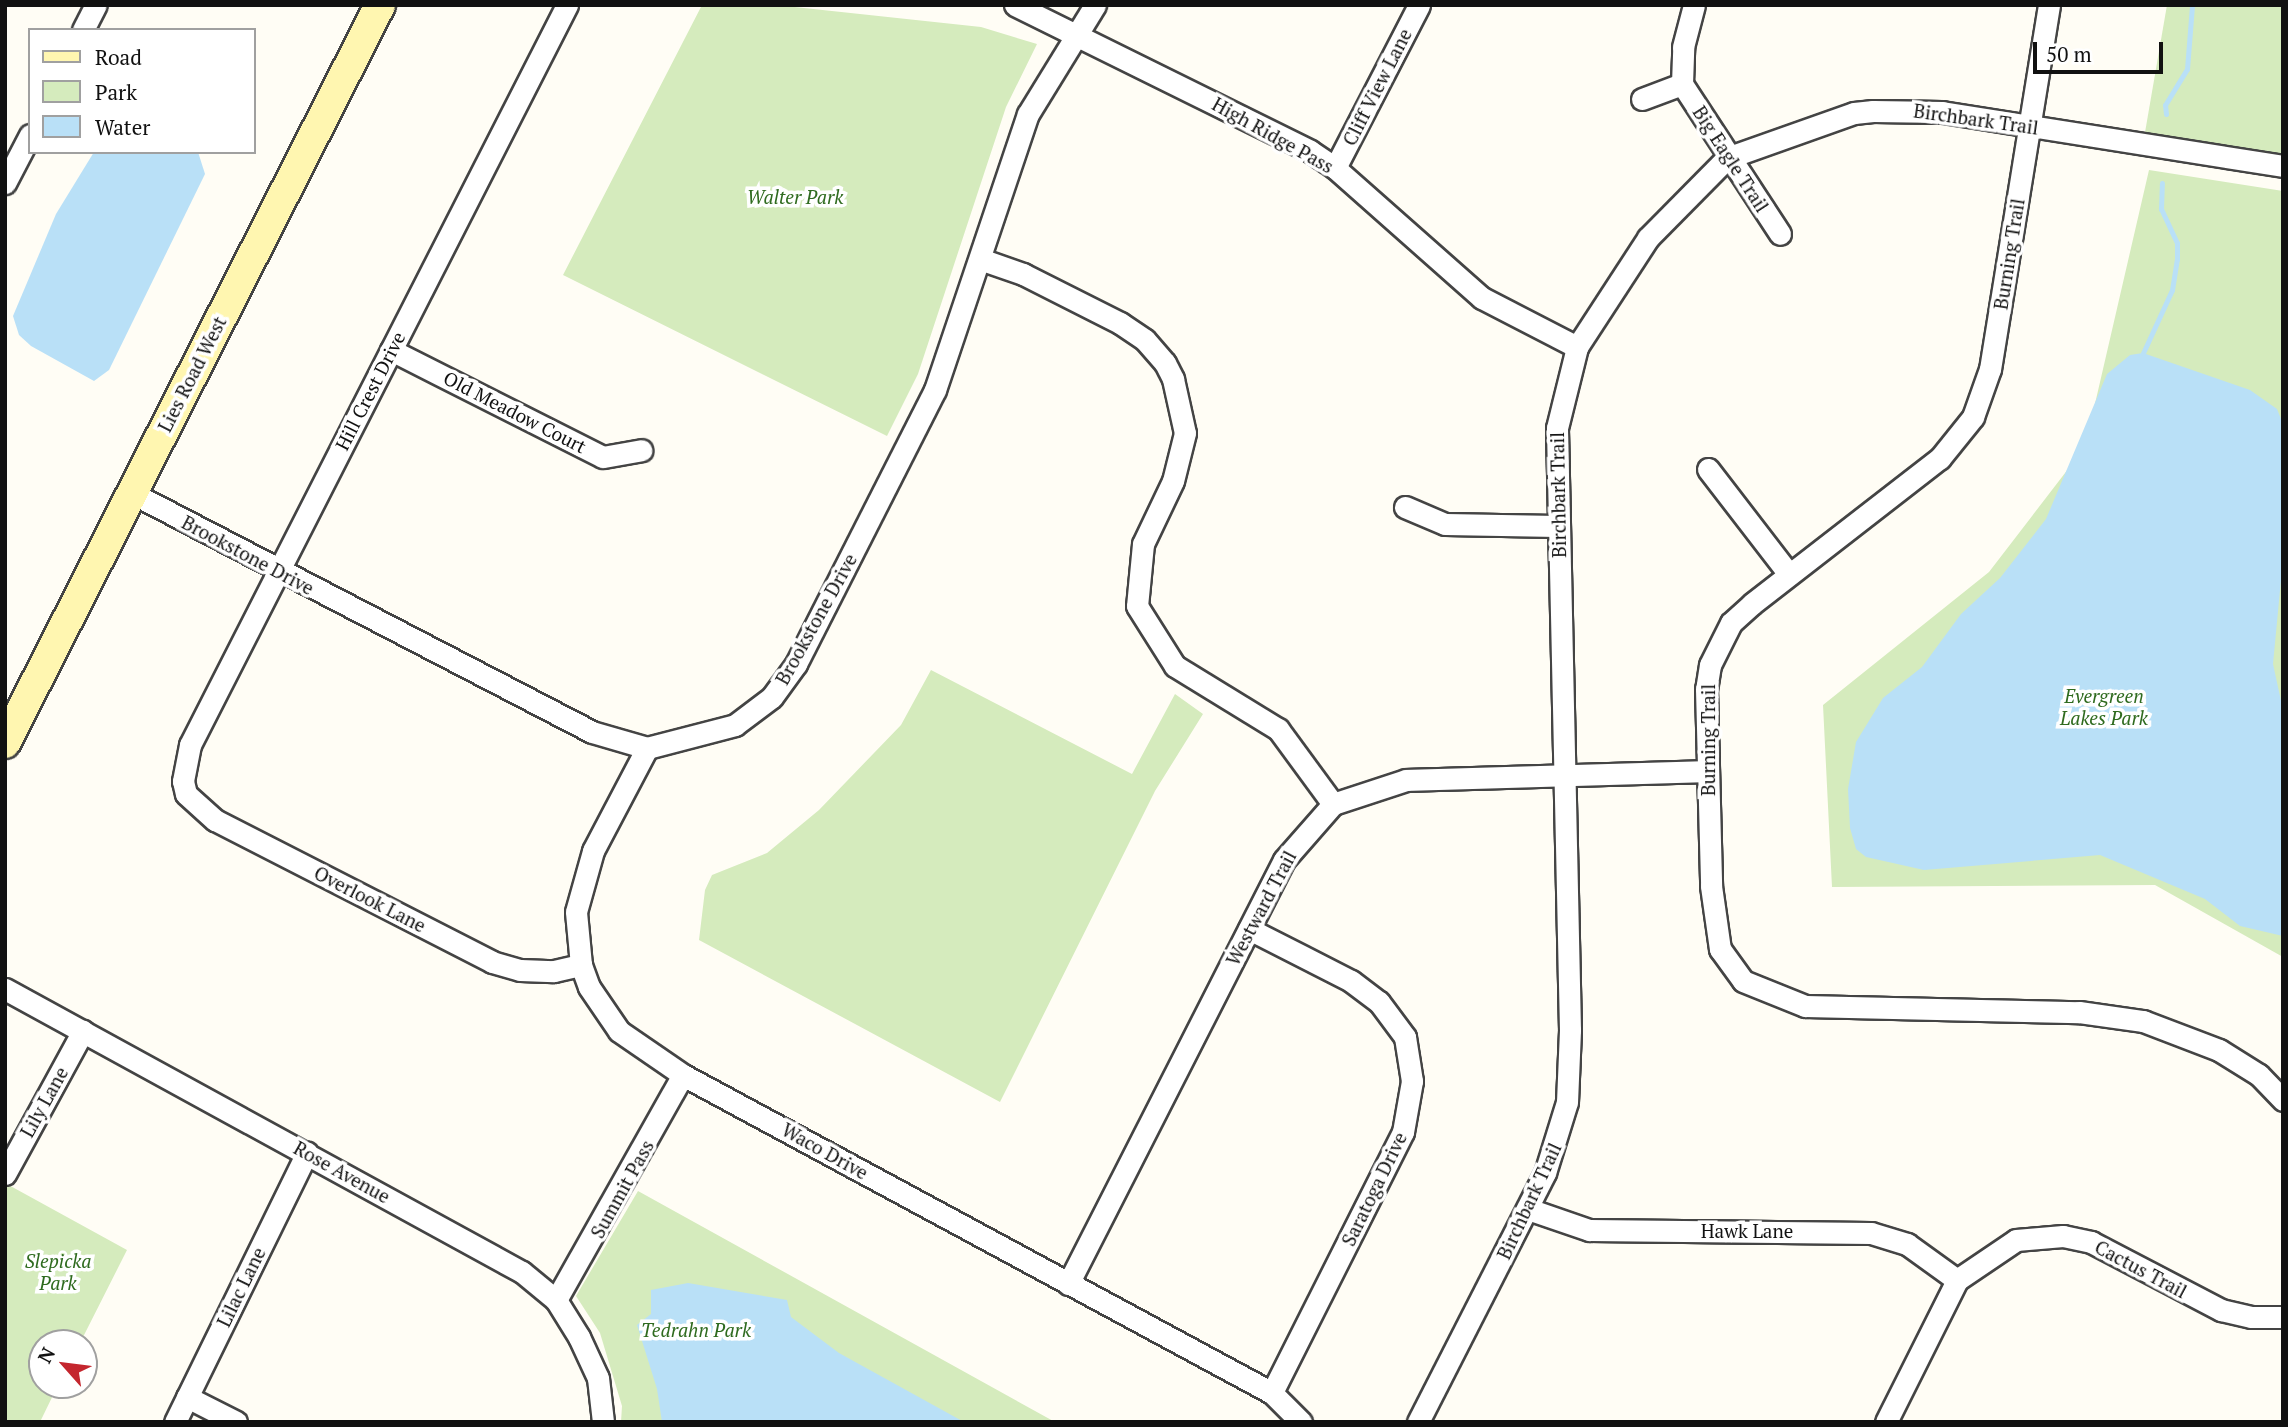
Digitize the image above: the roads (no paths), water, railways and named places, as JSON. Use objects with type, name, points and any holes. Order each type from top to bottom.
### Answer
[{"type":"street","points":[[84,28],[96,5]]},
{"type":"street","name":"Hill Crest Drive","points":[[183,781],[190,745],[566,5]]},
{"type":"street","name":"High Ridge Pass","points":[[1015,5],[1077,32],[1335,169],[1482,298],[1577,347]]},
{"type":"street","name":"Brookstone Drive","points":[[132,493],[592,732],[647,748],[722,732],[758,710],[780,687],[935,390],[1028,114],[1095,5]]},
{"type":"street","name":"Cliff View Lane","points":[[1335,169],[1419,5]]},
{"type":"street","name":"Big Eagle Trail","points":[[1694,5],[1683,47],[1682,84],[1727,158],[1780,234]]},
{"type":"street","name":"Burning Trail","points":[[2049,5],[1990,369],[1973,417],[1940,458],[1731,623],[1718,644],[1706,689],[1710,886],[1720,949],[1743,981],[1785,1000],[1817,1008],[2079,1012],[2143,1021],[2220,1050],[2259,1074],[2283,1100]]},
{"type":"street","name":"Lies Road West","points":[[5,743],[379,6]]},
{"type":"street","name":"Big Eagle Trail","points":[[1642,99],[1682,84]]},
{"type":"street","name":"Birchbark Trail","points":[[1419,1422],[1552,1158],[1569,1079],[1558,419],[1577,347],[1660,222],[1727,158],[1854,113],[1873,111],[1942,112],[2283,166]]},
{"type":"street","points":[[5,183],[28,139]]},
{"type":"street","points":[[980,259],[1023,274],[1120,323],[1145,340],[1165,363],[1173,379],[1185,433],[1173,481],[1143,544],[1137,606],[1175,666],[1278,729],[1333,804]]},
{"type":"street","name":"Old Meadow Court","points":[[391,349],[603,457],[642,450]]},
{"type":"street","points":[[1708,469],[1789,575]]},
{"type":"street","points":[[1405,507],[1445,524],[1558,526]]},
{"type":"street","name":"Waco Drive","points":[[647,748],[583,874],[576,912],[581,965],[601,1010],[619,1031],[683,1075],[1272,1393],[1301,1422]]},
{"type":"street","name":"Westward Trail","points":[[1069,1284],[1293,845],[1333,804],[1406,780],[1707,771]]},
{"type":"street","name":"Overlook Lane","points":[[183,781],[186,794],[215,820],[492,961],[520,970],[554,971],[581,965]]},
{"type":"street","name":"Saratoga Drive","points":[[1249,929],[1351,981],[1380,1002],[1405,1037],[1412,1081],[1403,1132],[1272,1393]]},
{"type":"street","name":"Rose Avenue","points":[[5,989],[506,1262],[556,1300],[598,1378],[603,1422]]},
{"type":"street","name":"Lily Lane","points":[[5,1174],[83,1031]]},
{"type":"street","name":"Summit Pass","points":[[556,1300],[683,1075]]},
{"type":"street","name":"Lilac Lane","points":[[175,1422],[307,1153]]},
{"type":"street","name":"Hawk Lane","points":[[1528,1209],[1589,1230],[1871,1233],[1907,1244],[1957,1280]]},
{"type":"street","name":"Cactus Trail","points":[[1886,1422],[1957,1280],[2016,1240],[2063,1236],[2102,1246],[2221,1310],[2251,1317],[2283,1317]]},
{"type":"street","points":[[187,1397],[236,1422]]},
{"type":"water","points":[[93,154],[199,154],[205,174],[109,370],[94,381],[31,346],[19,335],[13,316],[56,214]]},
{"type":"water","name":"Evergreen Lakes Park","points":[[2143,353],[2250,390],[2277,409],[2283,424],[2283,559],[2273,664],[2283,710],[2283,936],[2240,926],[2205,899],[2100,855],[1924,870],[1866,857],[1856,849],[1850,828],[1848,789],[1856,742],[1883,698],[1922,667],[1961,614],[2000,578],[2046,519],[2107,374],[2130,355]]},
{"type":"water","points":[[688,1283],[787,1300],[791,1317],[839,1353],[964,1422],[662,1422],[657,1389],[637,1325],[651,1314],[651,1290]]},
{"type":"waterway","points":[[2166,114],[2165,105],[2187,69],[2192,5]]},
{"type":"waterway","points":[[2143,353],[2172,290],[2177,259],[2177,243],[2161,209],[2162,183]]},
{"type":"park label","name":"Walter Park","points":[[795,197]]},
{"type":"park label","name":"Slepicka Park","points":[[58,1272]]},
{"type":"park label","name":"Tedrahn Park","points":[[696,1330]]}]
